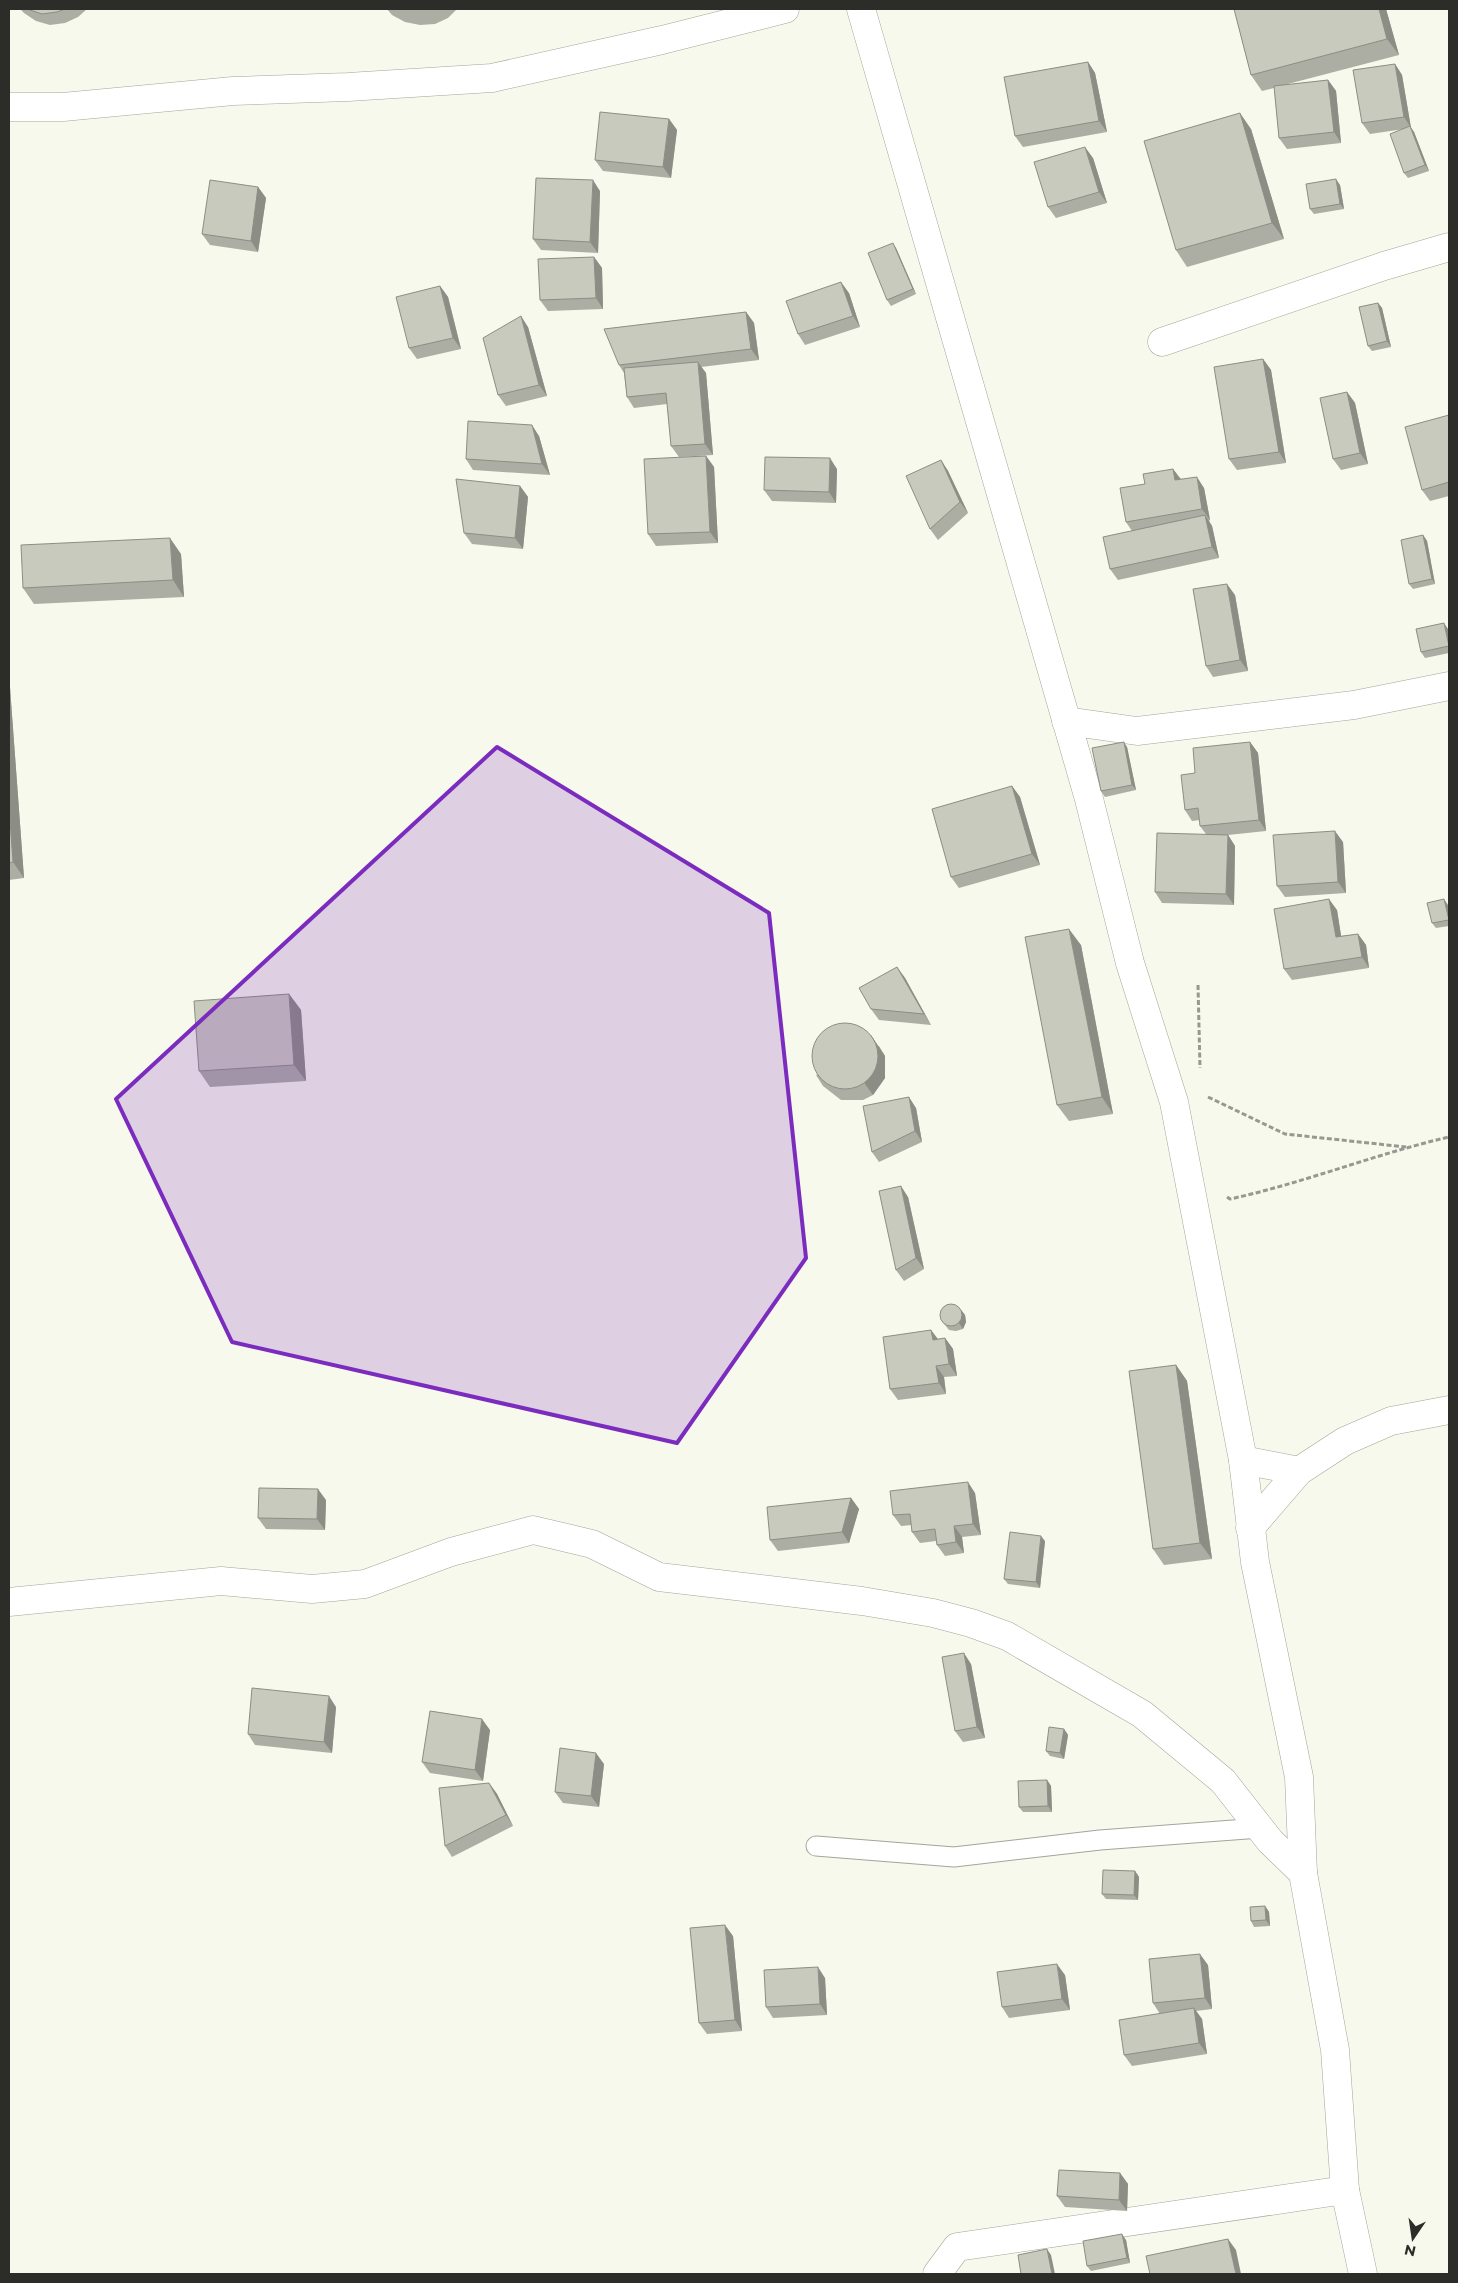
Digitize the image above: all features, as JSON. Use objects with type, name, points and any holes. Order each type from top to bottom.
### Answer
[{"type":"street","points":[[9,107],[63,107],[224,92],[358,87],[492,78],[662,40],[785,9]]},
{"type":"street","points":[[861,9],[1066,720],[1130,962],[1174,1102],[1243,1460],[1250,1528],[1299,1777],[1303,1873],[1335,2050],[1345,2190],[1363,2274]]},
{"type":"street","points":[[1162,342],[1384,266],[1449,247]]},
{"type":"street","points":[[1066,720],[1137,731],[1354,705],[1449,686]]},
{"type":"street","points":[[1250,1528],[1299,1471],[1345,1441],[1391,1421],[1449,1410]]},
{"type":"street","points":[[1243,1460],[1299,1471]]},
{"type":"street","points":[[9,1602],[221,1581],[312,1589],[365,1584],[451,1552],[533,1530],[592,1544],[659,1577],[862,1602],[933,1613],[971,1623],[1007,1636],[1142,1714],[1223,1781],[1260,1828],[1303,1873]]},
{"type":"street","points":[[937,2274],[957,2247],[1345,2190]]},
{"type":"lane","points":[[816,1846],[954,1858],[1100,1840],[1260,1828]]},
{"type":"path","points":[[1198,985],[1200,1074]]},
{"type":"path","points":[[1201,1094],[1285,1134],[1406,1147]]},
{"type":"path","points":[[1223,1193],[1230,1199],[1280,1188],[1406,1147],[1449,1137]]},
{"type":"highlighted area","points":[[497,747],[769,913],[806,1258],[677,1443],[232,1342],[116,1099]]},
{"type":"building","points":[[27,9],[65,9],[42,14]]},
{"type":"building","points":[[1234,9],[1379,9],[1387,39],[1251,75]]},
{"type":"building","points":[[1088,62],[1099,121],[1015,136],[1004,77]]},
{"type":"building","points":[[1395,64],[1404,117],[1362,123],[1353,70]]},
{"type":"building","points":[[1328,80],[1334,132],[1279,138],[1274,86]]},
{"type":"building","points":[[600,112],[669,119],[663,167],[595,160]]},
{"type":"building","points":[[1240,113],[1272,223],[1176,250],[1144,141]]},
{"type":"building","points":[[1410,126],[1425,165],[1404,173],[1390,134]]},
{"type":"building","points":[[1085,147],[1099,192],[1048,207],[1034,162]]},
{"type":"building","points":[[536,178],[593,180],[590,242],[533,239]]},
{"type":"building","points":[[1336,179],[1340,204],[1310,209],[1306,184]]},
{"type":"building","points":[[210,180],[258,187],[251,241],[202,234]]},
{"type":"building","points":[[893,243],[913,289],[887,300],[868,253]]},
{"type":"building","points":[[594,257],[596,298],[540,300],[538,259]]},
{"type":"building","points":[[841,282],[853,316],[798,334],[786,301]]},
{"type":"building","points":[[440,286],[453,338],[409,348],[396,297]]},
{"type":"building","points":[[1378,303],[1387,341],[1368,346],[1359,307]]},
{"type":"building","points":[[746,312],[751,349],[619,365],[604,329]]},
{"type":"building","points":[[521,316],[539,385],[498,395],[483,338]]},
{"type":"building","points":[[1263,359],[1279,452],[1229,459],[1214,367]]},
{"type":"building","points":[[698,362],[705,444],[671,446],[666,393],[627,397],[624,368]]},
{"type":"building","points":[[1347,392],[1360,453],[1333,459],[1320,398]]},
{"type":"building","points":[[1449,415],[1449,482],[1422,490],[1405,427]]},
{"type":"building","points":[[468,421],[532,425],[542,464],[466,459]]},
{"type":"building","points":[[706,456],[710,532],[648,534],[644,459]]},
{"type":"building","points":[[765,457],[830,458],[829,492],[764,490]]},
{"type":"building","points":[[941,460],[960,502],[930,529],[906,476]]},
{"type":"building","points":[[1173,469],[1175,480],[1197,477],[1202,509],[1126,522],[1120,488],[1145,484],[1143,474]]},
{"type":"building","points":[[456,479],[520,486],[515,538],[464,533]]},
{"type":"building","points":[[1205,515],[1212,547],[1110,569],[1103,537]]},
{"type":"building","points":[[1423,535],[1432,579],[1409,584],[1401,540]]},
{"type":"building","points":[[170,538],[173,580],[23,588],[21,545]]},
{"type":"building","points":[[1227,584],[1240,660],[1206,666],[1193,589]]},
{"type":"building","points":[[1444,623],[1449,646],[1421,652],[1416,629]]},
{"type":"building","points":[[1124,742],[1132,785],[1101,791],[1092,748]]},
{"type":"building","points":[[1250,742],[1259,820],[1200,826],[1198,808],[1185,810],[1181,775],[1195,773],[1193,748]]},
{"type":"building","points":[[1012,786],[1032,854],[951,877],[932,809]]},
{"type":"building","points":[[9,807],[13,862],[9,863]]},
{"type":"building","points":[[1335,831],[1338,882],[1277,886],[1273,835]]},
{"type":"building","points":[[1157,833],[1228,835],[1226,894],[1155,892]]},
{"type":"building","points":[[1329,899],[1336,937],[1358,934],[1362,957],[1284,969],[1274,909]]},
{"type":"building","points":[[1444,899],[1449,920],[1432,923],[1427,903]]},
{"type":"building","points":[[1069,929],[1102,1097],[1057,1105],[1025,937]]},
{"type":"building","points":[[897,967],[924,1014],[871,1009],[859,988]]},
{"type":"building","points":[[289,994],[294,1065],[199,1071],[194,1001]]},
{"type":"building","points":[[838,1023],[852,1023],[864,1028],[873,1037],[878,1049],[876,1069],[869,1080],[852,1089],[838,1089],[826,1084],[817,1075],[812,1063],[812,1049],[817,1037],[826,1028]]},
{"type":"building","points":[[909,1097],[915,1131],[872,1152],[863,1106]]},
{"type":"building","points":[[901,1186],[916,1258],[896,1270],[879,1191]]},
{"type":"building","points":[[951,1304],[959,1307],[962,1315],[959,1323],[951,1326],[943,1323],[940,1315],[943,1307]]},
{"type":"building","points":[[931,1330],[933,1340],[945,1338],[949,1364],[936,1366],[939,1383],[890,1389],[883,1337]]},
{"type":"building","points":[[1176,1365],[1200,1543],[1153,1549],[1129,1371]]},
{"type":"building","points":[[968,1482],[973,1524],[954,1526],[956,1542],[937,1545],[935,1529],[912,1532],[910,1514],[893,1515],[890,1491]]},
{"type":"building","points":[[259,1488],[318,1489],[317,1519],[258,1518]]},
{"type":"building","points":[[851,1498],[842,1532],[770,1540],[767,1507]]},
{"type":"building","points":[[1010,1532],[1041,1536],[1036,1582],[1004,1579]]},
{"type":"building","points":[[964,1653],[977,1727],[955,1731],[942,1657]]},
{"type":"building","points":[[252,1688],[329,1696],[324,1742],[248,1734]]},
{"type":"building","points":[[430,1711],[482,1719],[475,1770],[422,1762]]},
{"type":"building","points":[[1049,1727],[1064,1729],[1060,1753],[1046,1751]]},
{"type":"building","points":[[560,1748],[596,1753],[591,1796],[555,1792]]},
{"type":"building","points":[[1047,1780],[1048,1806],[1019,1807],[1018,1781]]},
{"type":"building","points":[[489,1783],[506,1815],[445,1846],[439,1788]]},
{"type":"building","points":[[1103,1870],[1135,1871],[1134,1895],[1102,1894]]},
{"type":"building","points":[[1265,1906],[1266,1920],[1251,1921],[1250,1907]]},
{"type":"building","points":[[725,1925],[735,2020],[699,2023],[690,1928]]},
{"type":"building","points":[[1200,1954],[1205,1998],[1153,2003],[1149,1959]]},
{"type":"building","points":[[1057,1964],[1062,1999],[1002,2007],[997,1972]]},
{"type":"building","points":[[818,1967],[820,2004],[766,2007],[764,1970]]},
{"type":"building","points":[[1194,2008],[1199,2043],[1124,2055],[1119,2020]]},
{"type":"building","points":[[1059,2170],[1120,2173],[1119,2200],[1057,2196]]},
{"type":"building","points":[[1122,2234],[1127,2258],[1087,2266],[1083,2241]]},
{"type":"building","points":[[1228,2239],[1236,2274],[1150,2274],[1146,2256]]},
{"type":"building","points":[[1047,2249],[1052,2274],[1021,2274],[1018,2255]]}]
